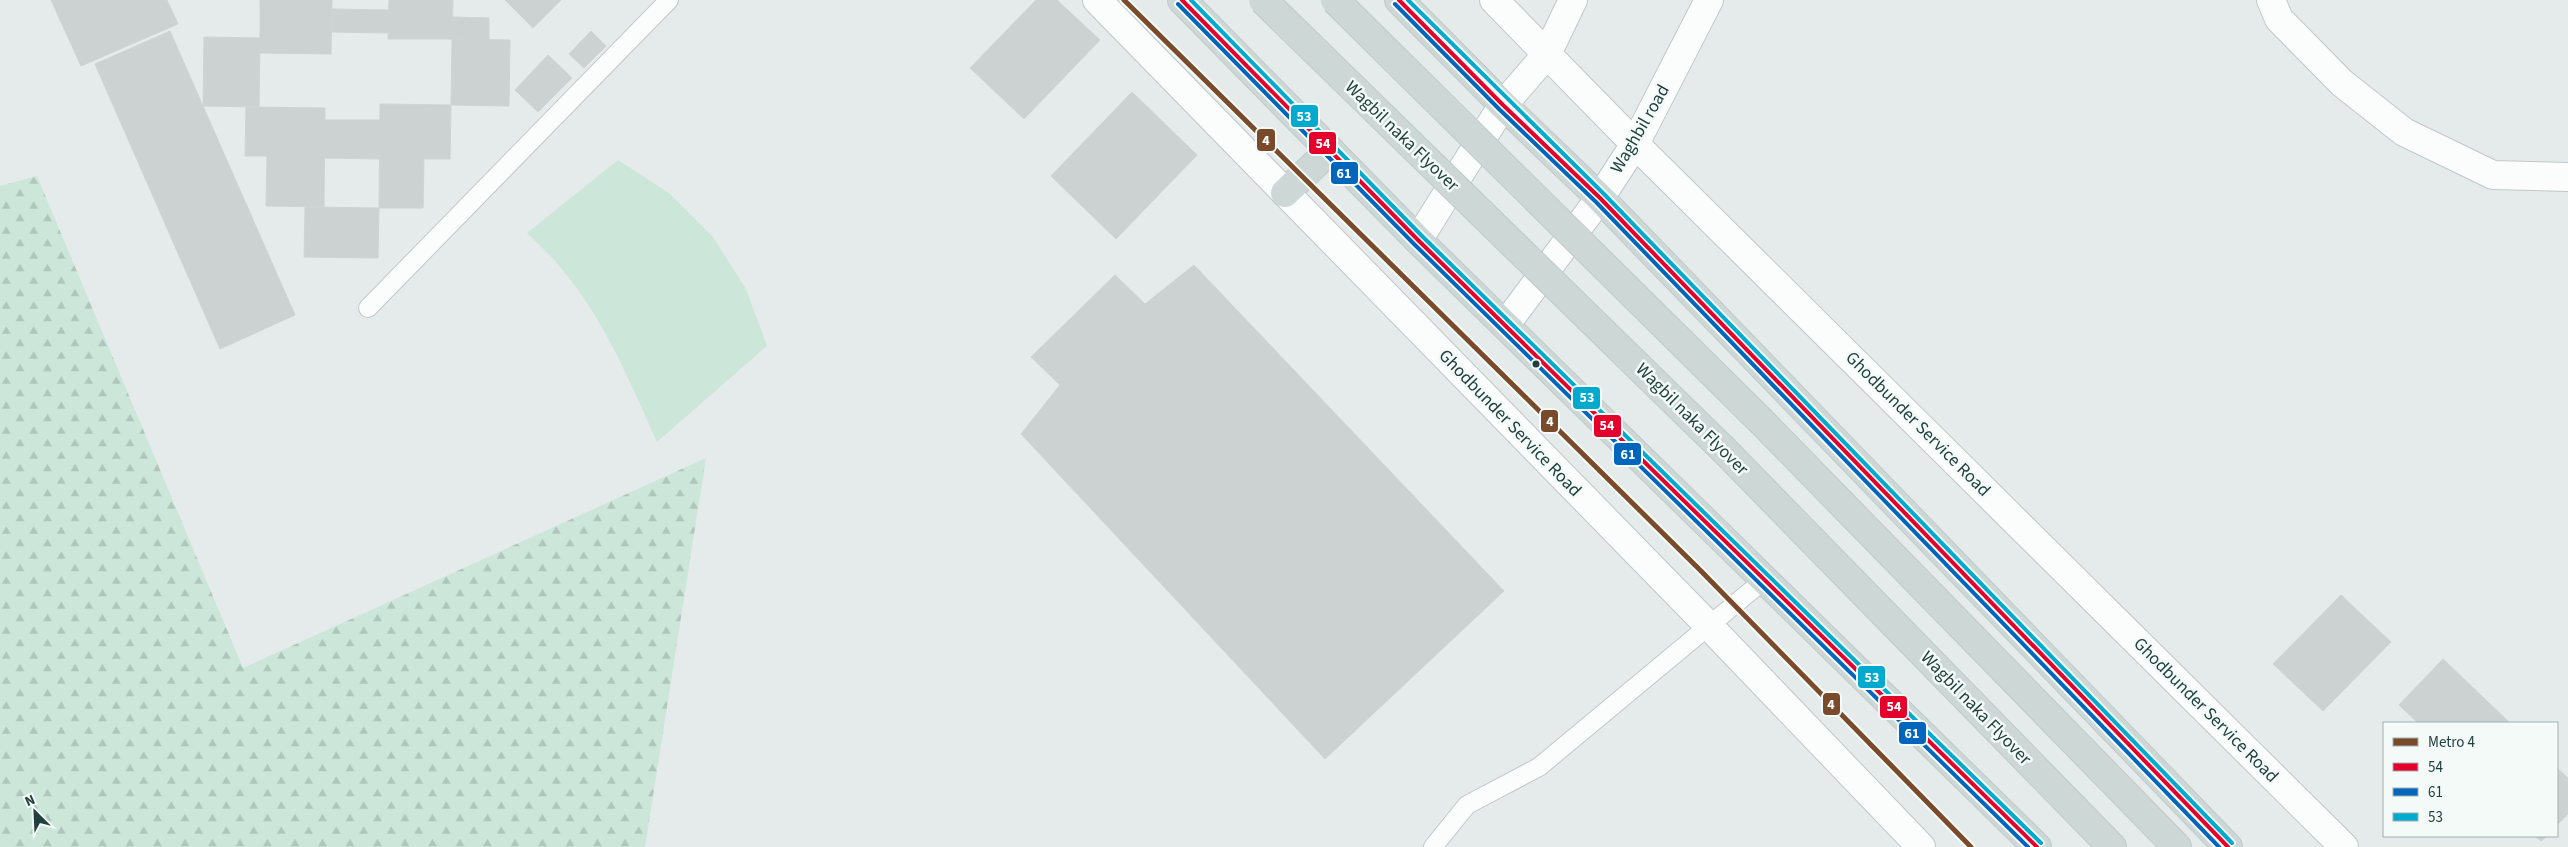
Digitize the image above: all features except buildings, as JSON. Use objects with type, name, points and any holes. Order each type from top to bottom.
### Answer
[{"type":"main road","points":[[1182,0],[1418,240],[1506,324],[1764,580],[2038,847]]},
{"type":"main road","name":"Wagbil naka Flyover","points":[[1263,0],[1725,452],[2112,847]]},
{"type":"main road","points":[[1335,0],[1762,422],[2177,847]]},
{"type":"main road","points":[[1399,0],[1503,105],[1600,198],[2228,847]]},
{"type":"main road","points":[[1285,193],[1330,150]]},
{"type":"street","name":"Ghodbunder Service Road","points":[[1097,0],[1709,626],[1921,847]]},
{"type":"street","name":"Ghodbunder Service Road","points":[[1494,0],[1635,144],[2344,847]]},
{"type":"street","points":[[1418,240],[1503,105],[1547,54],[1573,0]]},
{"type":"street","name":"Waghbil road","points":[[1506,324],[1600,198],[1635,144],[1709,0]]},
{"type":"street","points":[[2271,0],[2278,20],[2342,83],[2404,132],[2493,175],[2568,177]]},
{"type":"lane","points":[[368,308],[669,0]]},
{"type":"lane","points":[[1433,847],[1467,805],[1539,768],[1764,580]]},
{"type":"green space","points":[[618,160],[669,193],[713,237],[746,289],[767,346],[657,442],[614,350],[589,306],[575,285],[548,253],[527,233]]},
{"type":"green space","points":[[37,176],[243,668],[706,458],[645,847],[0,847],[0,186]]},
{"type":"metro line","name":"4","points":[[1124,0],[1700,570],[1971,847]]},
{"type":"transit line","name":"54","points":[[1182,0],[1418,240],[2037,847]]},
{"type":"transit line","name":"53","points":[[1191,0],[1422,236],[2041,843]]},
{"type":"transit line","name":"54","points":[[1399,0],[1503,105],[1600,198],[2228,847]]},
{"type":"transit line","name":"53","points":[[1408,0],[1604,194],[2232,843]]},
{"type":"transit line","name":"61","points":[[1178,4],[1414,244],[2028,847]]},
{"type":"transit line","name":"61","points":[[1395,4],[1499,109],[1596,202],[2219,847]]}]
